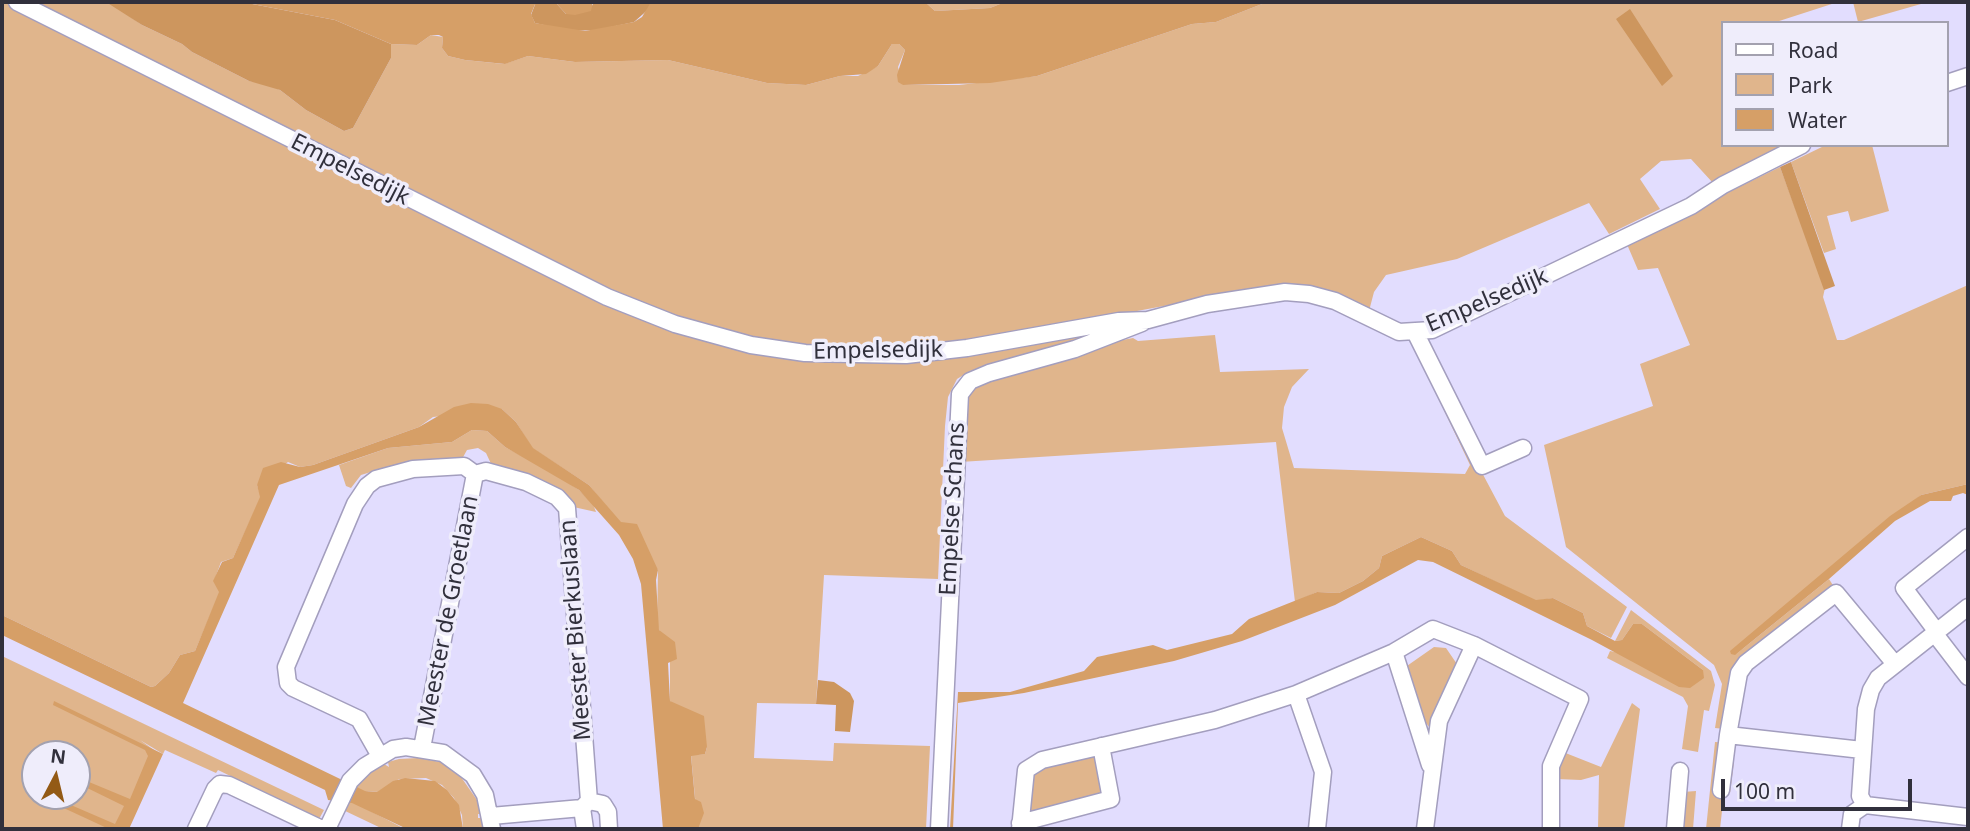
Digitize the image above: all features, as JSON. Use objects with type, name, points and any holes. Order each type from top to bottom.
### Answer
[{"type":"street","name":"Empelsedijk","points":[[17,2],[607,297],[675,324],[751,345],[805,353],[906,355],[1119,321],[1148,320],[1207,304],[1285,292],[1309,293],[1335,301],[1382,326],[1399,331],[1432,330],[1691,206],[1723,185],[1798,147]]},
{"type":"street","points":[[1949,82],[1968,76]]},
{"type":"street","name":"Empelse Schans","points":[[939,829],[960,394],[970,381],[989,373],[1075,349],[1148,320]]},
{"type":"street","points":[[1415,332],[1482,466],[1523,448]]},
{"type":"street","name":"Meester Bierkuslaan","points":[[380,756],[359,719],[293,688],[288,683],[286,667],[355,504],[367,486],[376,479],[413,469],[464,466],[475,474],[486,471],[526,482],[557,497],[567,509],[586,804],[585,829]]},
{"type":"street","name":"Meester de Groetlaan","points":[[422,748],[475,474]]},
{"type":"street","points":[[1968,537],[1904,588],[1968,677]]},
{"type":"street","points":[[1721,790],[1739,673],[1746,663],[1836,593],[1895,664]]},
{"type":"street","points":[[1865,805],[1860,796],[1862,750],[1871,690],[1878,678],[1968,607]]},
{"type":"street","points":[[1101,746],[1111,799],[1020,826],[1026,770],[1042,760],[1101,746],[1215,720],[1296,694],[1394,652],[1433,629],[1474,645],[1580,699],[1550,766],[1551,829]]},
{"type":"street","points":[[1425,829],[1439,721],[1474,645]]},
{"type":"street","points":[[1394,652],[1432,771]]},
{"type":"street","points":[[1296,694],[1323,772],[1317,829]]},
{"type":"street","points":[[1728,735],[1862,750]]},
{"type":"street","points":[[327,829],[350,781],[365,765],[393,749],[422,748],[443,753],[473,775],[485,795],[491,823],[586,804],[603,804],[608,812],[609,829]]},
{"type":"street","points":[[1675,829],[1681,771]]},
{"type":"street","points":[[197,829],[215,789],[220,784],[229,785],[322,829]]},
{"type":"street","points":[[1850,829],[1852,814],[1865,805],[1968,817]]},
{"type":"green space","points":[[2,2],[13,2],[613,306],[820,358],[1104,328],[1088,341],[1007,359],[970,371],[957,379],[948,397],[945,426],[938,579],[824,575],[816,704],[757,703],[754,758],[833,761],[834,743],[930,746],[926,829],[698,829],[691,755],[705,754],[707,747],[670,701],[670,661],[657,624],[658,570],[589,485],[532,448],[516,422],[502,409],[433,417],[419,427],[313,465],[300,467],[288,462],[257,485],[261,497],[233,558],[221,562],[214,581],[220,592],[195,651],[180,655],[169,673],[155,686],[151,687],[2,615]]},
{"type":"green space","points":[[25,2],[112,4],[142,25],[182,44],[192,52],[249,81],[266,83],[280,90],[306,110],[344,131],[353,128],[391,58],[391,44],[417,45],[431,35],[443,37],[442,48],[448,56],[465,60],[504,64],[528,56],[575,62],[668,60],[767,83],[806,85],[840,76],[858,76],[878,66],[892,44],[899,44],[905,50],[898,67],[903,85],[959,85],[1037,76],[1192,24],[1216,22],[1267,2],[1838,2],[1779,21],[1722,21],[1722,147],[1788,147],[1713,183],[1691,159],[1661,161],[1640,179],[1660,209],[1609,234],[1589,203],[1457,259],[1386,275],[1374,292],[1369,311],[1326,293],[1196,300],[960,344],[875,351],[749,341],[616,296]]},
{"type":"green space","points":[[925,2],[1005,2],[990,8],[935,11]]},
{"type":"green space","points":[[1853,2],[1928,2],[1862,21],[1858,21]]},
{"type":"green space","points":[[1822,147],[1873,147],[1889,211],[1851,222],[1848,211],[1827,216],[1836,249],[1824,253],[1791,162]]},
{"type":"green space","points":[[1780,167],[1825,288],[1823,297],[1837,340],[1844,340],[1968,285],[1968,484],[1921,495],[1735,655],[1829,579],[1834,587],[1741,662],[1725,729],[1715,728],[1722,684],[1714,665],[1566,547],[1544,445],[1653,406],[1640,364],[1690,345],[1658,268],[1638,270],[1626,242]]},
{"type":"green space","points":[[1215,335],[1220,372],[1309,369],[1292,387],[1284,407],[1282,428],[1294,468],[1465,474],[1470,465],[1432,385],[1436,386],[1505,516],[1627,607],[1611,638],[1587,626],[1583,613],[1553,598],[1536,601],[1461,565],[1452,551],[1421,537],[1382,556],[1379,568],[1363,581],[1339,593],[1317,592],[1295,602],[1276,442],[960,462],[962,406],[972,386],[1107,343],[1133,338],[1138,341]]},
{"type":"green space","points":[[472,430],[487,431],[505,447],[552,472],[579,490],[593,504],[596,512],[569,506],[493,468],[486,453],[478,448],[467,450],[462,459],[397,464],[361,475],[351,488],[346,486],[339,465],[388,448],[452,442]]},
{"type":"green space","points":[[1631,610],[1711,671],[1715,685],[1709,711],[1704,710],[1698,752],[1682,749],[1688,706],[1683,697],[1607,658],[1610,651],[1703,670],[1642,624],[1633,624],[1622,640],[1615,641]]},
{"type":"green space","points":[[1434,647],[1446,648],[1459,667],[1430,728],[1417,712],[1404,668]]},
{"type":"green space","points":[[2,656],[324,810],[319,819],[218,770],[216,773],[165,750],[163,754],[140,740],[161,755],[125,829],[2,829]]},
{"type":"green space","points":[[1632,703],[1640,709],[1624,829],[1598,829],[1599,775],[1581,780],[1557,779],[1563,752],[1601,767]]},
{"type":"green space","points":[[1715,742],[1731,743],[1728,760],[1734,761],[1730,793],[1724,793],[1720,829],[1706,829]]},
{"type":"green space","points":[[1097,754],[1105,797],[1027,815],[1030,777],[1035,770]]},
{"type":"green space","points":[[418,758],[440,762],[461,777],[477,800],[482,814],[478,814],[478,818],[483,818],[485,829],[463,829],[462,815],[454,798],[442,785],[426,778],[399,779],[378,792],[365,791],[351,801],[405,829],[383,829],[341,809],[358,783],[372,771],[384,764],[389,767],[388,762]]},
{"type":"green space","points":[[1696,791],[1693,829],[1679,829],[1683,792]]},
{"type":"shaded area","points":[[106,2],[242,2],[335,20],[391,44],[391,58],[353,128],[344,131],[306,110],[280,90],[249,81],[142,25]]},
{"type":"shaded area","points":[[536,2],[555,2],[566,14],[593,5],[593,2],[651,2],[651,7],[634,22],[597,30],[570,31],[535,23],[531,15]]},
{"type":"shaded area","points":[[1630,9],[1673,76],[1662,86],[1616,19]]},
{"type":"shaded area","points":[[1791,162],[1835,286],[1824,290],[1780,167]]},
{"type":"shaded area","points":[[818,680],[834,682],[850,693],[854,701],[850,732],[835,731],[836,705],[816,704]]},
{"type":"water","points":[[242,2],[536,2],[531,14],[535,23],[585,31],[634,22],[642,17],[651,2],[925,2],[935,11],[990,8],[1005,2],[1267,2],[1216,22],[1192,24],[1037,76],[990,83],[903,85],[898,82],[897,75],[905,50],[899,44],[892,44],[878,66],[866,74],[840,76],[806,85],[767,83],[668,60],[575,62],[528,56],[505,64],[465,60],[448,56],[442,48],[443,37],[439,35],[431,35],[417,45],[391,44],[335,20]]},
{"type":"water","points":[[555,2],[593,2],[591,11],[575,15],[566,14]]},
{"type":"water","points":[[471,403],[488,404],[502,409],[516,422],[533,448],[589,485],[621,522],[637,524],[658,570],[656,580],[659,630],[675,642],[677,659],[668,663],[670,701],[704,716],[707,747],[705,754],[691,756],[695,799],[701,802],[704,813],[698,829],[663,829],[641,584],[633,559],[619,535],[579,490],[505,447],[487,431],[472,430],[452,442],[388,448],[279,485],[183,703],[365,791],[377,792],[393,781],[405,778],[435,781],[447,790],[459,805],[463,829],[407,829],[352,803],[328,800],[325,790],[2,635],[2,615],[151,687],[155,686],[169,673],[180,655],[195,651],[219,592],[213,581],[222,562],[233,558],[260,497],[257,485],[263,468],[281,462],[300,467],[313,465],[419,427],[454,407]]},
{"type":"water","points":[[1968,484],[1968,495],[1963,493],[1953,496],[1951,501],[1930,501],[1895,521],[1829,579],[1735,655],[1731,654],[1730,651],[1890,516],[1921,495]]},
{"type":"water","points":[[1421,537],[1452,551],[1461,565],[1536,600],[1553,598],[1583,613],[1587,626],[1615,641],[1622,640],[1633,624],[1642,624],[1703,670],[1704,678],[1690,688],[1679,687],[1592,640],[1433,562],[1418,560],[1335,605],[1242,641],[1174,661],[1024,693],[958,703],[953,829],[950,829],[958,692],[1010,692],[1084,671],[1097,657],[1153,645],[1167,650],[1232,634],[1249,619],[1317,592],[1339,593],[1363,581],[1379,568],[1382,556]]},
{"type":"water","points":[[54,701],[163,754],[129,829],[109,829],[68,810],[82,810],[115,824],[124,806],[91,790],[91,783],[130,799],[148,756],[145,750],[53,705]]}]
